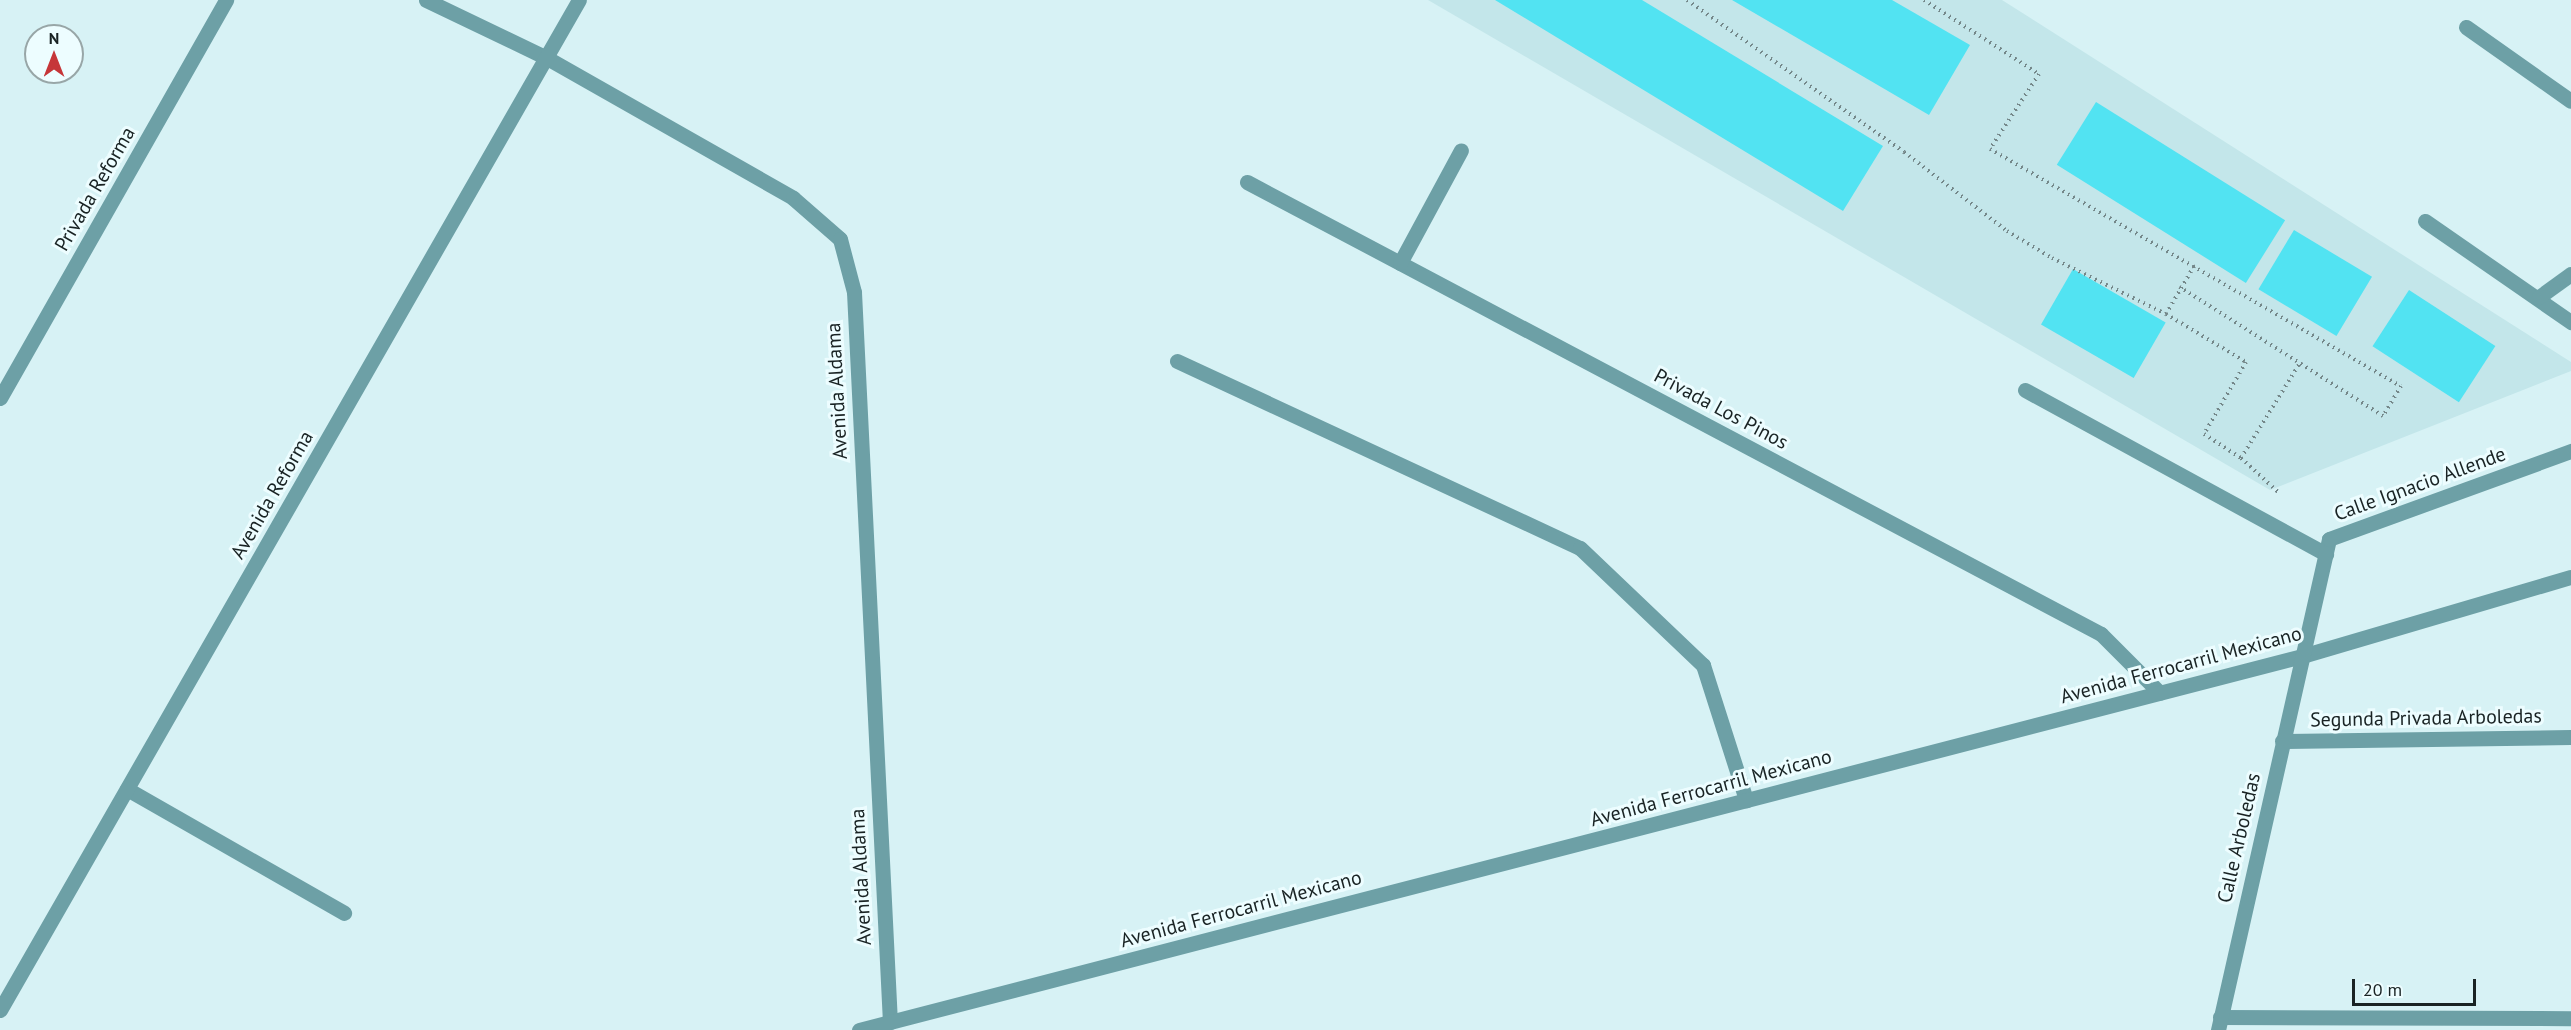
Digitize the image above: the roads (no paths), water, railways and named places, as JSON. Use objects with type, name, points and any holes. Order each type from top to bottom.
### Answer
[{"type":"street","name":"Privada Reforma","points":[[0,398],[226,0]]},
{"type":"street","name":"Avenida Aldama","points":[[426,0],[547,58],[793,198],[840,239],[854,292],[890,1022]]},
{"type":"street","name":"Avenida Reforma","points":[[0,1010],[579,0]]},
{"type":"street","points":[[2466,27],[2571,101]]},
{"type":"street","points":[[1400,263],[1461,150]]},
{"type":"street","name":"Privada Los Pinos","points":[[1247,182],[2102,634],[2160,693]]},
{"type":"street","points":[[2425,221],[2539,297],[2571,322]]},
{"type":"street","points":[[2539,297],[2571,274]]},
{"type":"street","points":[[1177,361],[1580,548],[1703,665],[1746,800]]},
{"type":"street","points":[[2025,390],[2326,554]]},
{"type":"street","name":"Calle Ignacio Allende","points":[[2302,656],[2329,539],[2571,451]]},
{"type":"street","name":"Avenida Ferrocarril Mexicano","points":[[859,1030],[2302,656],[2571,577]]},
{"type":"street","name":"Calle Arboledas","points":[[2219,1024],[2302,656]]},
{"type":"street","name":"Segunda Privada Arboledas","points":[[2282,741],[2571,737]]},
{"type":"street","points":[[127,789],[344,913]]},
{"type":"street","points":[[2219,1024],[2571,1018]]}]
